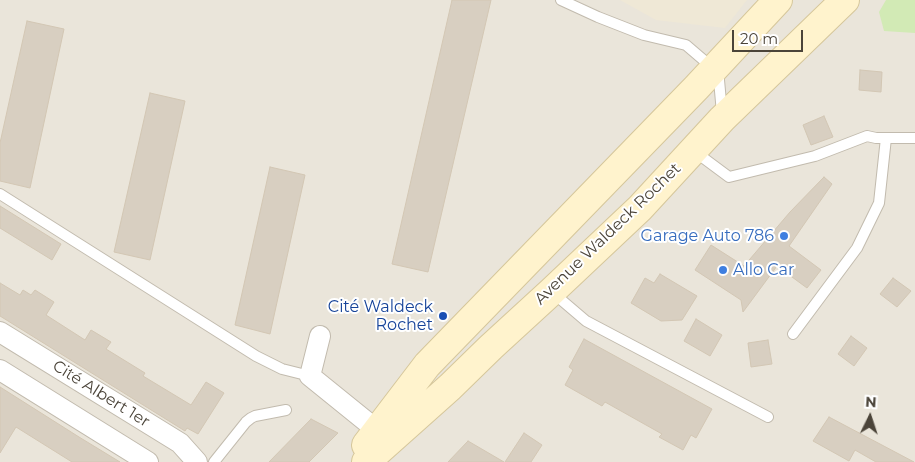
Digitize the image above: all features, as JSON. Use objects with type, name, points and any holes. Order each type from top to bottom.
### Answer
[{"type":"main road","points":[[352,462],[378,431],[427,365],[778,0]]},
{"type":"main road","name":"Avenue Waldeck Rochet","points":[[366,462],[450,387],[640,208],[722,120],[845,0]]},
{"type":"street","name":"Cité Albert 1er","points":[[0,332],[180,443],[196,462]]},
{"type":"street","points":[[320,336],[310,376],[378,431]]},
{"type":"street","name":"Cité Albert 1er","points":[[0,370],[148,462]]},
{"type":"lane","points":[[561,0],[598,18],[644,35],[686,45],[714,68],[719,80],[722,120]]},
{"type":"lane","points":[[693,150],[728,177],[815,156],[867,136],[876,138],[915,138]]},
{"type":"lane","points":[[793,334],[858,248],[879,203],[886,138]]},
{"type":"lane","points":[[0,194],[256,356],[282,369],[310,376]]},
{"type":"lane","points":[[551,292],[586,321],[768,417]]},
{"type":"lane","points":[[214,462],[251,418],[286,410]]},
{"type":"shaded area","points":[[0,0],[915,0],[915,462],[0,462]]},
{"type":"shaded area","points":[[620,0],[747,0],[725,28],[656,20]]},
{"type":"green space","points":[[886,0],[915,0],[915,33],[884,31],[879,12]]},
{"type":"building","points":[[452,0],[491,0],[428,272],[392,264]]},
{"type":"building","points":[[27,21],[64,29],[30,188],[0,181],[0,143]]},
{"type":"building","points":[[860,70],[882,72],[881,92],[859,90]]},
{"type":"building","points":[[150,93],[185,101],[150,260],[114,252]]},
{"type":"building","points":[[824,116],[833,137],[811,145],[803,125]]},
{"type":"building","points":[[270,167],[305,175],[270,334],[235,325]]},
{"type":"building","points":[[824,177],[832,184],[789,246],[821,270],[807,288],[777,266],[743,312],[741,300],[695,270],[711,245],[744,266],[790,212]]},
{"type":"building","points":[[0,206],[61,244],[52,260],[0,228]]},
{"type":"building","points":[[660,274],[697,296],[682,320],[661,321],[631,303],[645,278],[654,283]]},
{"type":"building","points":[[893,278],[911,291],[897,307],[880,294]]},
{"type":"building","points":[[0,283],[20,295],[23,290],[31,295],[35,290],[54,302],[46,315],[85,340],[91,330],[111,342],[106,349],[145,373],[143,376],[191,405],[206,382],[224,393],[198,434],[187,428],[185,431],[0,316]]},
{"type":"building","points":[[696,319],[722,335],[710,356],[684,341]]},
{"type":"building","points":[[851,336],[867,348],[854,366],[838,354]]},
{"type":"building","points":[[584,339],[712,409],[696,438],[691,435],[683,450],[659,437],[662,434],[605,402],[602,406],[565,385],[573,370],[569,367]]},
{"type":"building","points":[[768,340],[772,364],[751,367],[748,343]]},
{"type":"building","points":[[0,387],[120,462],[72,462],[16,427],[0,453]]},
{"type":"building","points":[[829,417],[914,462],[876,462],[855,450],[849,461],[813,441]]},
{"type":"building","points":[[311,419],[338,433],[309,462],[269,462]]},
{"type":"building","points":[[524,433],[542,445],[531,462],[505,462]]},
{"type":"building","points":[[468,441],[504,462],[448,462]]},
{"type":"place","name":"Garage Auto 786","points":[[784,236]]},
{"type":"place","name":"Allo Car","points":[[723,270]]},
{"type":"place","name":"Cité Waldeck Rochet","points":[[443,316]]}]
